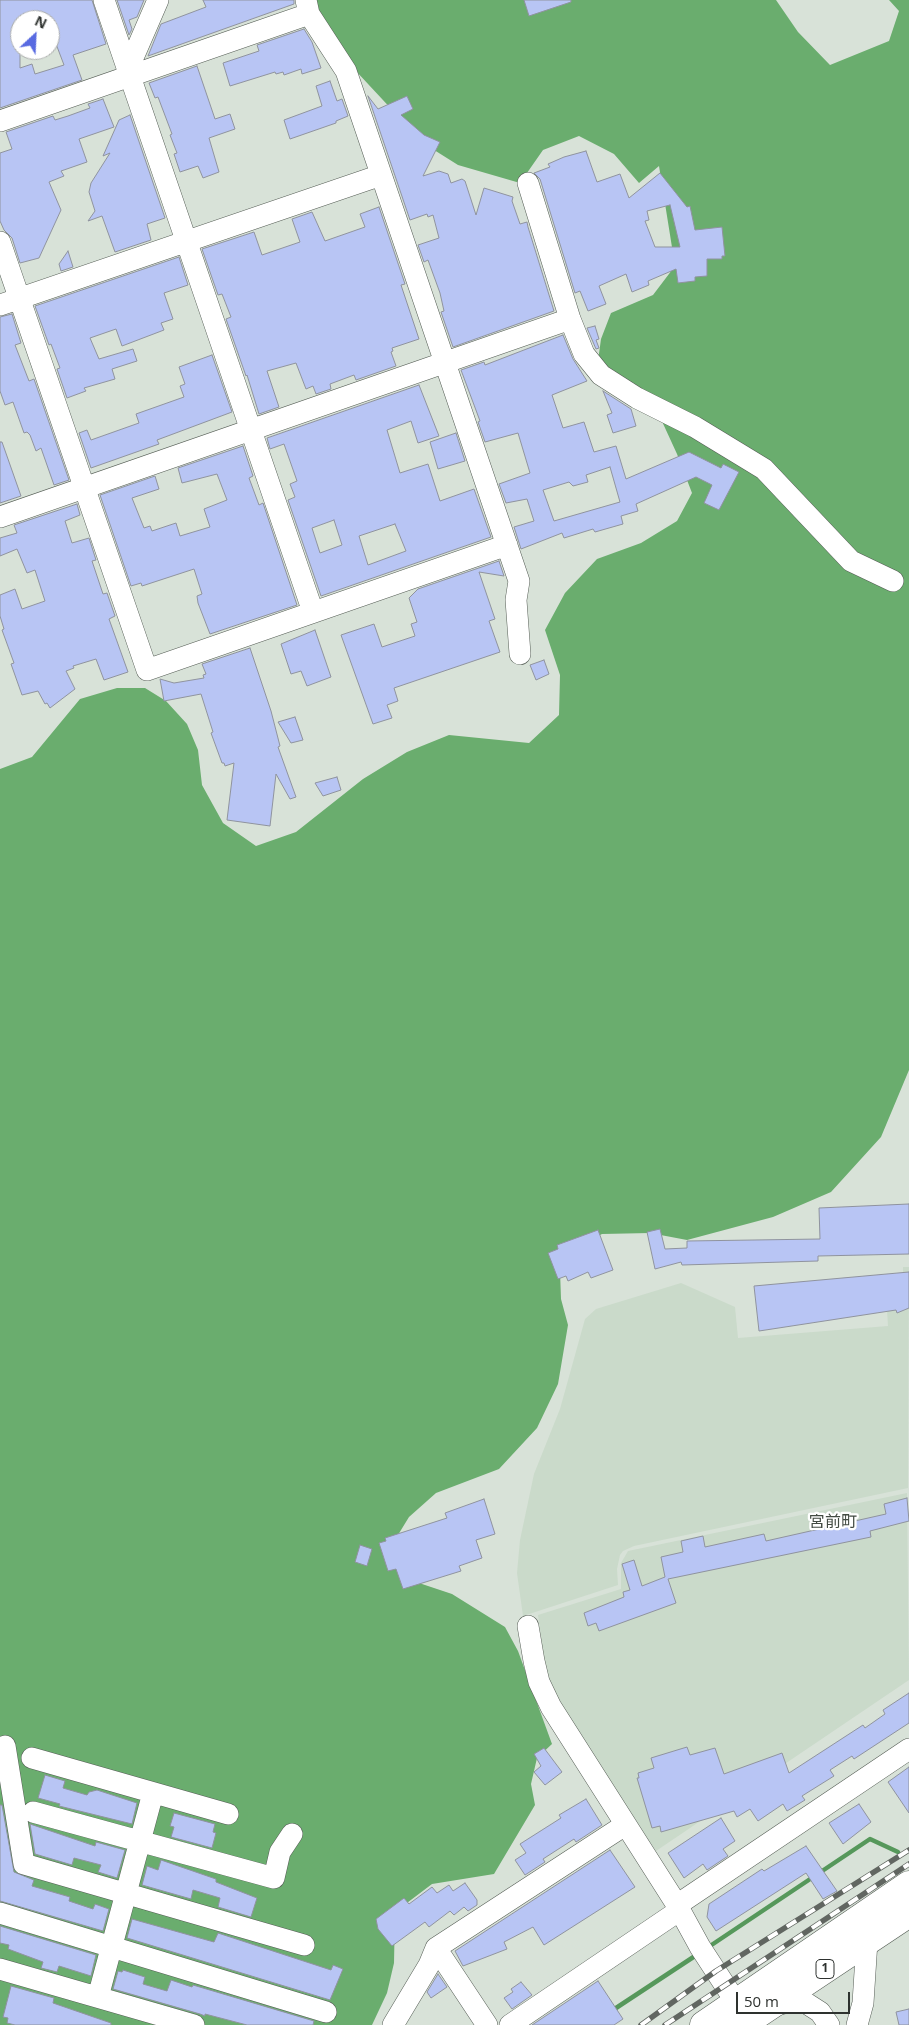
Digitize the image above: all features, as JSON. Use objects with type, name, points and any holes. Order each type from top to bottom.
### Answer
[{"type":"highway","name":"1","points":[[704,2025],[748,2014],[867,1941],[904,1898]]},
{"type":"highway","name":"1","points":[[748,2014],[817,1948],[904,1898]]},
{"type":"street","points":[[104,0],[127,74],[187,242],[313,612]]},
{"type":"street","points":[[127,74],[158,0]]},
{"type":"street","points":[[0,121],[307,7],[346,71],[519,581],[516,600],[520,654]]},
{"type":"street","points":[[10,302],[381,175]]},
{"type":"street","points":[[528,183],[570,319],[584,354],[601,376],[637,398],[695,426],[764,469],[851,561],[893,581]]},
{"type":"street","points":[[0,242],[10,302],[83,488],[147,670],[507,545]]},
{"type":"street","points":[[0,517],[251,428],[570,319]]},
{"type":"street","points":[[528,1626],[534,1661],[540,1682],[551,1708],[678,1908],[700,1947],[748,2014],[792,2001],[806,2003],[820,2012],[829,2025]]},
{"type":"street","points":[[5,1746],[24,1864],[304,1945]]},
{"type":"street","points":[[510,2025],[909,1749]]},
{"type":"street","points":[[32,1758],[228,1814]]},
{"type":"street","points":[[98,1997],[153,1793]]},
{"type":"street","points":[[33,1812],[274,1878],[280,1852],[292,1834]]},
{"type":"street","points":[[393,2025],[429,1965],[436,1948],[625,1825]]},
{"type":"street","points":[[0,1913],[326,2012]]},
{"type":"street","points":[[817,1948],[867,1941],[863,2004],[857,2025]]},
{"type":"street","points":[[436,1948],[487,2025]]},
{"type":"street","points":[[0,1969],[194,2025]]},
{"type":"shaded area","points":[[903,1267],[909,1267],[908,1488],[634,1546],[623,1551],[620,1555],[617,1569],[618,1585],[523,1616],[517,1573],[520,1540],[534,1474],[560,1409],[585,1319],[596,1309],[681,1283],[735,1307],[738,1338],[888,1326],[886,1293],[903,1286]]},
{"type":"shaded area","points":[[907,1493],[909,1680],[656,1851],[558,1703],[546,1674],[538,1615],[621,1589],[621,1563],[628,1551]]},
{"type":"green space","points":[[310,0],[776,0],[798,32],[830,65],[889,41],[899,11],[889,0],[909,0],[909,1070],[881,1137],[831,1192],[773,1217],[687,1240],[650,1233],[602,1234],[572,1249],[560,1271],[561,1299],[568,1325],[558,1384],[537,1428],[499,1469],[436,1493],[409,1517],[390,1548],[407,1579],[452,1594],[505,1627],[518,1651],[552,1744],[537,1758],[531,1784],[535,1805],[494,1874],[432,1884],[395,1912],[394,1963],[387,1993],[372,2025],[0,2025],[0,769],[32,757],[80,699],[117,688],[145,688],[166,701],[187,724],[198,750],[202,785],[223,823],[256,846],[296,832],[363,779],[407,752],[449,735],[529,743],[559,715],[560,675],[545,630],[565,593],[597,559],[641,543],[677,521],[692,493],[660,417],[598,361],[601,339],[611,313],[653,295],[675,266],[659,166],[639,183],[614,154],[579,136],[543,150],[520,183],[458,165],[423,143],[355,70]]},
{"type":"building","points":[[0,0],[92,0],[106,44],[73,55],[82,80],[0,108]]},
{"type":"building","points":[[117,0],[144,0],[137,17],[129,20],[132,29],[129,35]]},
{"type":"building","points":[[203,0],[294,0],[294,4],[148,56],[161,24],[206,7]]},
{"type":"building","points":[[524,0],[571,0],[571,2],[529,16]]},
{"type":"building","points":[[304,29],[312,42],[321,68],[302,74],[301,69],[284,75],[283,72],[276,74],[275,72],[230,86],[223,63],[259,51],[257,45]]},
{"type":"building","points":[[197,66],[215,119],[230,114],[235,129],[209,138],[219,172],[203,178],[198,166],[180,172],[174,154],[177,153],[170,135],[172,134],[158,97],[155,98],[149,83]]},
{"type":"building","points":[[330,81],[337,101],[342,99],[348,116],[336,121],[336,123],[290,139],[284,120],[322,106],[316,86]]},
{"type":"building","points":[[368,96],[378,109],[407,96],[413,109],[401,115],[424,135],[440,142],[423,176],[439,171],[448,174],[451,183],[462,179],[465,181],[476,215],[484,188],[513,197],[512,201],[520,224],[527,222],[554,311],[453,347],[441,312],[444,311],[440,293],[428,260],[424,262],[418,245],[439,238],[433,215],[428,217],[427,214],[410,220]]},
{"type":"building","points":[[103,99],[114,127],[79,139],[87,162],[61,171],[64,176],[49,182],[61,210],[39,258],[20,263],[12,238],[4,230],[0,221],[0,153],[12,149],[6,132],[53,116],[55,120],[68,116],[90,108],[88,104]]},
{"type":"building","points":[[130,115],[165,218],[147,224],[151,240],[115,252],[102,216],[88,221],[95,211],[89,192],[91,183],[110,153],[103,156],[119,120]]},
{"type":"building","points":[[586,151],[597,182],[620,174],[629,198],[660,173],[687,207],[690,206],[695,230],[722,227],[725,256],[722,256],[722,259],[707,259],[707,276],[695,277],[695,281],[678,283],[676,269],[648,281],[649,285],[632,292],[626,274],[599,286],[606,304],[588,311],[580,291],[575,293],[540,179],[534,173],[550,167],[548,164]],"holes":[[[670,205],[680,247],[655,247],[645,221],[649,220],[647,211]]]},
{"type":"building","points":[[379,207],[405,284],[401,285],[419,339],[392,348],[393,351],[391,352],[396,366],[356,380],[354,375],[330,384],[331,389],[316,394],[313,386],[306,389],[296,363],[267,371],[279,407],[259,414],[226,319],[231,317],[222,294],[218,295],[202,249],[254,232],[262,255],[300,242],[292,219],[312,212],[325,241],[365,227],[360,214]]},
{"type":"building","points":[[68,251],[73,267],[61,271],[59,264]]},
{"type":"building","points":[[179,257],[188,285],[164,293],[173,319],[161,323],[164,330],[122,346],[116,329],[90,338],[99,359],[133,349],[137,361],[112,369],[115,379],[84,388],[86,391],[67,398],[57,369],[60,368],[51,344],[49,345],[35,306]]},
{"type":"building","points":[[12,314],[21,343],[15,345],[29,381],[34,379],[69,480],[54,485],[41,448],[36,451],[30,435],[27,432],[24,433],[13,402],[5,405],[0,391],[0,317]]},
{"type":"building","points":[[595,326],[599,339],[596,340],[599,348],[596,349],[587,328]]},
{"type":"building","points":[[563,335],[573,359],[587,381],[552,395],[563,428],[584,422],[594,452],[616,446],[626,479],[689,452],[721,468],[723,464],[739,472],[719,510],[704,503],[712,485],[696,477],[636,504],[638,511],[621,516],[623,524],[595,532],[593,529],[564,538],[562,533],[521,549],[514,527],[534,521],[527,499],[506,503],[499,484],[530,473],[518,433],[485,442],[478,422],[480,421],[461,370],[484,362],[485,365]],"holes":[[[610,467],[620,502],[554,521],[543,490],[569,482],[573,486],[588,482],[586,475]]]},
{"type":"building","points":[[212,355],[232,412],[157,440],[159,444],[91,468],[79,433],[87,430],[91,440],[139,423],[136,414],[184,397],[180,386],[185,384],[179,367]]},
{"type":"building","points":[[419,385],[439,436],[418,443],[411,421],[387,430],[400,473],[428,464],[440,501],[474,489],[491,537],[321,596],[288,500],[295,497],[290,484],[297,481],[284,444],[270,449],[267,438]],"holes":[[[334,520],[342,545],[320,553],[312,528]],[[395,524],[406,551],[368,565],[359,536]]]},
{"type":"building","points":[[603,391],[631,409],[636,426],[613,433],[607,415],[612,413]]},
{"type":"building","points":[[456,433],[465,461],[438,469],[430,442]]},
{"type":"building","points":[[0,442],[2,442],[21,496],[0,503]]},
{"type":"building","points":[[243,446],[253,476],[249,478],[259,505],[263,503],[297,605],[210,634],[198,603],[197,596],[202,594],[194,569],[142,586],[141,583],[131,586],[100,495],[155,476],[159,489],[132,498],[144,528],[150,526],[152,531],[176,523],[180,536],[210,527],[204,509],[227,500],[217,474],[182,483],[178,468]]},
{"type":"building","points":[[77,504],[80,515],[65,521],[72,543],[89,538],[96,560],[92,561],[103,594],[107,593],[115,616],[109,619],[128,672],[104,680],[96,659],[73,666],[74,668],[66,671],[75,689],[50,708],[47,703],[45,704],[38,691],[22,695],[11,664],[14,663],[2,630],[4,629],[0,616],[0,595],[15,589],[22,609],[45,601],[35,570],[27,573],[17,549],[0,556],[0,538],[17,533],[14,525]]},
{"type":"building","points":[[499,561],[504,576],[479,572],[495,619],[489,621],[500,652],[394,688],[398,701],[387,705],[392,718],[373,724],[341,635],[374,624],[382,647],[415,636],[411,624],[417,622],[409,598],[418,589]]},
{"type":"building","points":[[315,630],[331,677],[307,686],[301,671],[291,674],[281,644]]},
{"type":"building","points":[[250,648],[271,711],[280,746],[278,747],[296,797],[290,799],[276,774],[270,826],[227,820],[234,763],[225,766],[222,763],[211,733],[213,732],[201,694],[164,701],[160,679],[174,683],[204,678],[203,675],[206,674],[202,664]]},
{"type":"building","points":[[544,660],[549,674],[536,680],[530,665]]},
{"type":"building","points":[[295,717],[303,740],[291,743],[278,722]]},
{"type":"building","points":[[337,777],[341,790],[323,796],[315,783]]},
{"type":"building","points":[[909,1204],[909,1254],[818,1256],[818,1261],[682,1265],[681,1262],[655,1269],[647,1232],[660,1229],[665,1249],[687,1248],[687,1241],[820,1239],[819,1208]]},
{"type":"building","points":[[598,1230],[613,1270],[591,1278],[588,1272],[568,1281],[566,1276],[558,1279],[548,1253],[558,1249],[557,1245]]},
{"type":"building","points":[[909,1272],[909,1308],[897,1313],[896,1310],[759,1331],[754,1286]]},
{"type":"building","points":[[907,1498],[909,1521],[870,1531],[871,1537],[668,1579],[676,1603],[599,1631],[596,1623],[588,1626],[584,1613],[624,1597],[623,1592],[630,1590],[622,1564],[634,1560],[642,1586],[665,1577],[661,1557],[683,1552],[681,1541],[703,1536],[705,1547],[764,1534],[766,1541],[886,1514],[884,1504]]},
{"type":"building","points":[[484,1499],[495,1534],[476,1540],[482,1558],[459,1566],[461,1571],[403,1589],[396,1569],[388,1571],[379,1543],[386,1541],[385,1538],[447,1518],[445,1513]]},
{"type":"building","points":[[360,1545],[372,1549],[367,1566],[355,1562]]},
{"type":"building","points":[[909,1693],[909,1723],[854,1759],[852,1756],[830,1770],[834,1776],[802,1796],[805,1800],[787,1811],[783,1804],[758,1821],[750,1809],[737,1817],[734,1811],[661,1832],[660,1826],[652,1828],[637,1778],[639,1778],[638,1773],[654,1768],[651,1758],[687,1747],[690,1755],[715,1748],[724,1774],[782,1753],[789,1773],[863,1725],[865,1728],[885,1714],[883,1710]]},
{"type":"building","points":[[544,1748],[562,1772],[545,1785],[534,1772],[541,1766],[534,1754]]},
{"type":"building","points":[[909,1767],[909,1813],[888,1782]]},
{"type":"building","points":[[45,1775],[65,1781],[63,1788],[87,1795],[89,1792],[97,1790],[137,1803],[132,1824],[59,1806],[60,1804],[38,1798]]},
{"type":"building","points":[[586,1799],[602,1825],[576,1842],[574,1839],[543,1859],[545,1862],[525,1875],[515,1860],[526,1853],[520,1844],[561,1818],[559,1815]]},
{"type":"building","points":[[859,1804],[871,1822],[843,1844],[829,1823]]},
{"type":"building","points":[[0,1805],[2,1805],[14,1872],[34,1880],[32,1886],[70,1897],[69,1901],[93,1909],[95,1904],[109,1909],[103,1931],[0,1901]]},
{"type":"building","points":[[174,1813],[215,1824],[213,1832],[216,1833],[212,1848],[171,1837],[174,1827],[170,1826]]},
{"type":"building","points":[[721,1818],[735,1841],[723,1849],[728,1856],[707,1870],[703,1864],[684,1878],[668,1853]]},
{"type":"building","points":[[30,1824],[95,1846],[96,1842],[125,1850],[117,1878],[98,1872],[101,1865],[74,1858],[72,1865],[35,1854]]},
{"type":"building","points":[[806,1846],[837,1891],[823,1899],[806,1873],[716,1931],[707,1917],[709,1904],[762,1869],[764,1871]]},
{"type":"building","points":[[610,1850],[635,1887],[544,1945],[533,1927],[504,1942],[507,1949],[463,1966],[455,1951]]},
{"type":"building","points":[[161,1860],[216,1879],[216,1882],[257,1898],[251,1917],[218,1907],[220,1898],[193,1890],[191,1899],[142,1885],[147,1866],[158,1870]]},
{"type":"building","points":[[465,1883],[477,1900],[477,1905],[468,1911],[464,1907],[454,1915],[450,1911],[429,1927],[425,1922],[392,1946],[378,1929],[376,1919],[404,1898],[409,1904],[432,1887],[437,1893],[449,1885],[453,1891]]},
{"type":"building","points":[[132,1919],[214,1942],[218,1933],[331,1970],[333,1965],[343,1969],[330,2000],[127,1938]]},
{"type":"building","points":[[0,1926],[96,1955],[91,1976],[59,1966],[57,1972],[41,1968],[43,1962],[8,1949],[9,1945],[0,1943]]},
{"type":"building","points":[[123,1970],[145,1977],[143,1984],[167,1991],[171,1980],[192,1987],[193,1985],[314,2021],[313,2025],[247,2025],[205,2014],[205,2016],[113,1989],[118,1971],[122,1972]]},
{"type":"building","points":[[438,1974],[447,1987],[431,1998],[427,1992]]},
{"type":"building","points":[[598,1981],[623,2019],[614,2025],[532,2025]]},
{"type":"building","points":[[521,1982],[532,1995],[512,2009],[504,1998],[513,1992],[511,1989]]},
{"type":"building","points":[[11,1986],[54,1998],[53,2003],[111,2023],[111,2025],[15,2025],[7,2023],[8,2018],[3,2017]]},
{"type":"building","points":[[909,2009],[909,2025],[899,2025],[896,2012]]},
{"type":"waterway","points":[[707,1948],[870,1839],[898,1852]]},
{"type":"waterway","points":[[613,2010],[698,1954]]},
{"type":"railway","points":[[641,2025],[716,1971],[909,1850]]},
{"type":"railway","points":[[665,2025],[909,1864]]},
{"type":"district","name":"宮前町","points":[[833,1522]]}]
